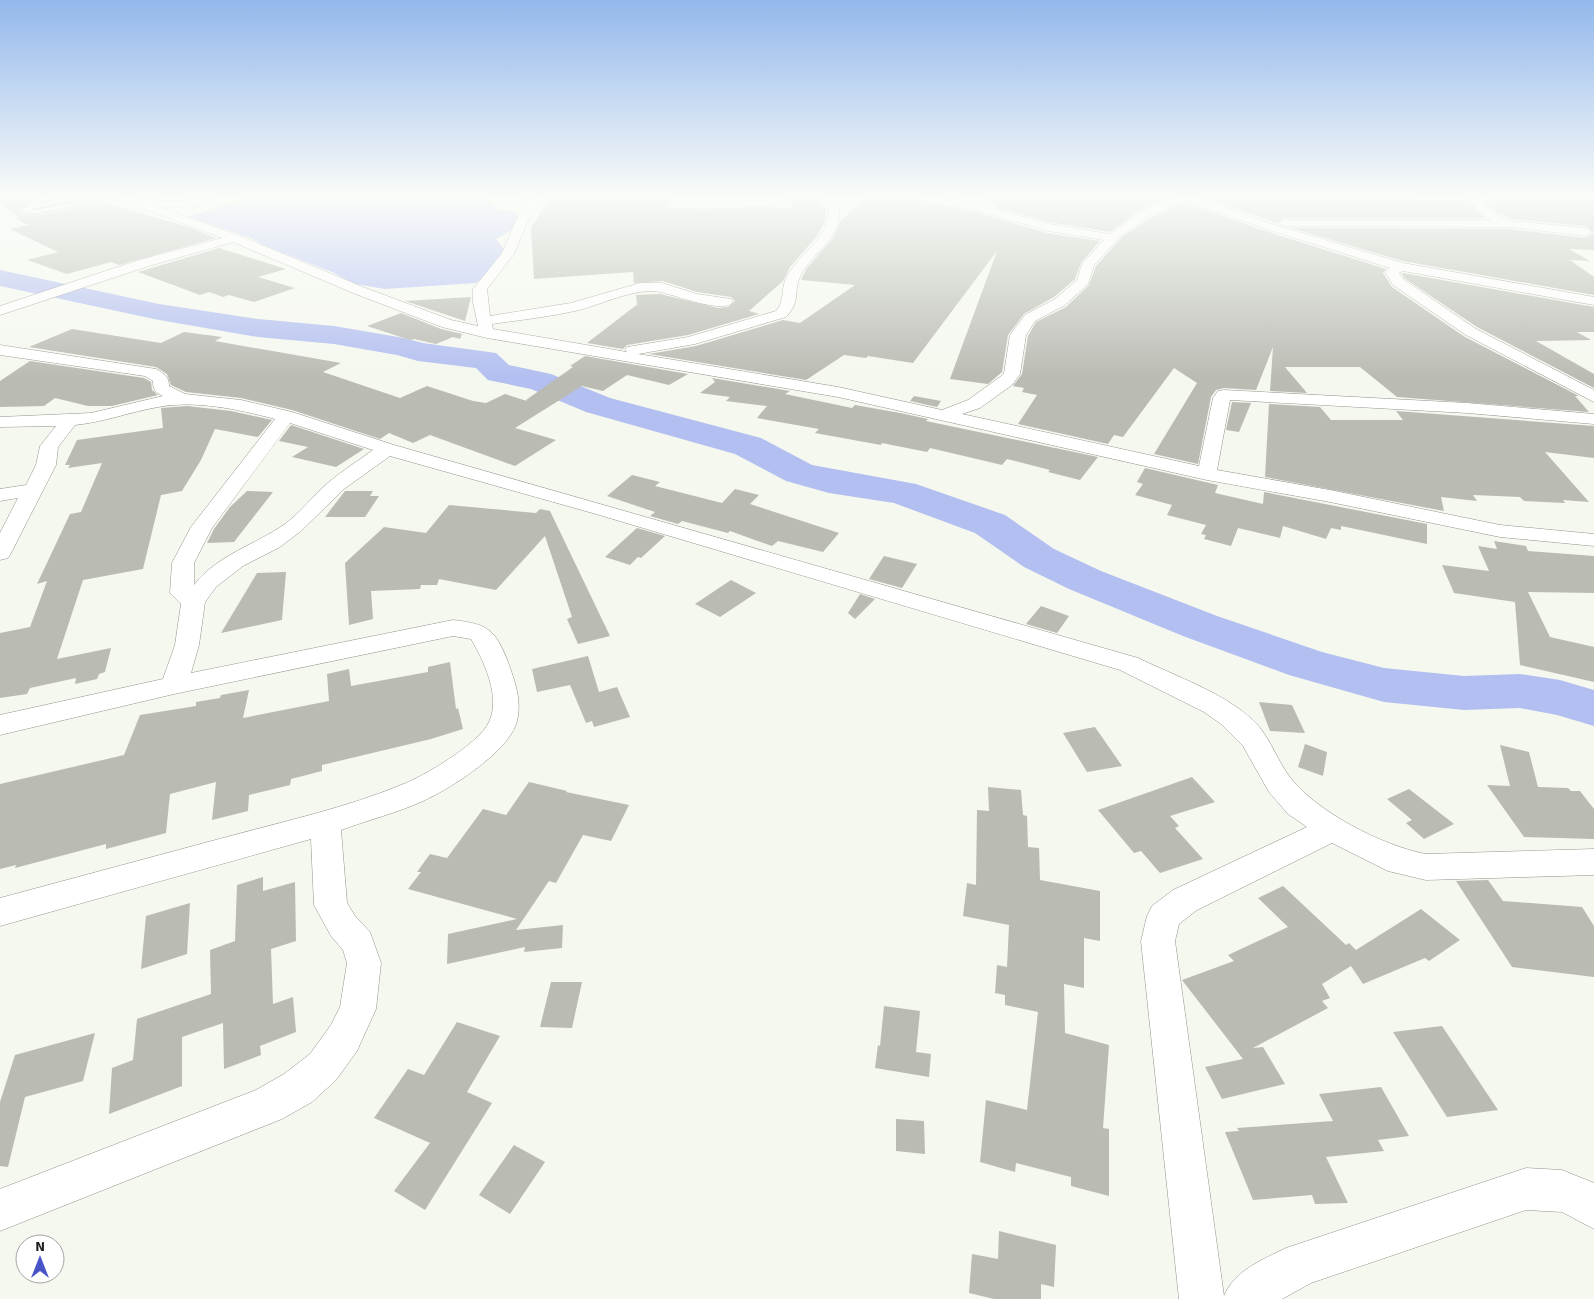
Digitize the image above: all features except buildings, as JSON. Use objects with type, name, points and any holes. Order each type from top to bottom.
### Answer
[{"type":"street","points":[[0,311],[63,288],[167,257]]},
{"type":"street","points":[[279,257],[413,312],[447,324],[485,327],[613,353],[838,392],[1207,474],[1330,496],[1500,531],[1594,540]]},
{"type":"street","points":[[485,327],[480,289],[506,257]]},
{"type":"street","points":[[613,353],[690,341],[781,314],[788,308],[793,277],[811,257]]},
{"type":"street","points":[[944,415],[974,404],[1006,381],[1012,374],[1018,335],[1030,318],[1060,302],[1083,281],[1088,264],[1095,257]]},
{"type":"street","points":[[1368,257],[1402,267],[1594,301]]},
{"type":"street","points":[[1402,267],[1392,272],[1398,282],[1457,324],[1594,397]]},
{"type":"street","points":[[485,327],[573,307],[640,287],[662,287],[695,298],[726,302]]},
{"type":"street","points":[[0,301],[27,301]]},
{"type":"street","points":[[0,350],[150,372],[161,379],[161,388],[181,399]]},
{"type":"street","points":[[1207,474],[1224,395],[1467,408],[1594,419]]},
{"type":"street","points":[[0,422],[91,418],[157,402],[181,399],[241,406],[286,416],[387,449],[622,515],[1129,664],[1213,705],[1243,727],[1253,739],[1279,784],[1299,806],[1332,829],[1398,862],[1419,866],[1594,862]]},
{"type":"street","points":[[193,602],[182,593],[183,563],[202,527],[286,416]]},
{"type":"street","points":[[0,554],[46,465],[49,446],[70,420]]},
{"type":"street","points":[[174,685],[186,645],[193,602],[208,582],[235,561],[294,528],[337,485],[387,449]]},
{"type":"street","points":[[0,495],[34,490]]},
{"type":"street","points":[[0,724],[174,685],[453,628],[473,630],[480,634],[491,652],[503,684],[506,703],[503,723],[489,743],[452,771],[413,793],[325,823],[0,912]]},
{"type":"street","points":[[0,1210],[268,1105],[298,1088],[323,1067],[344,1038],[358,1009],[364,963],[358,943],[343,926],[331,905],[325,823]]},
{"type":"street","points":[[1202,1299],[1158,941],[1164,916],[1185,900],[1332,829]]},
{"type":"street","points":[[1246,1299],[1270,1280],[1302,1264],[1526,1190],[1552,1188],[1581,1198],[1594,1208]]},
{"type":"shaded area","points":[[293,257],[500,257],[495,267],[476,283],[385,289],[355,284],[332,272]]},
{"type":"waterway","points":[[0,278],[159,312],[258,328],[334,335],[404,347],[418,352],[485,360],[499,373],[540,381],[598,405],[748,446],[799,473],[829,481],[902,492],[990,524],[1039,558],[1085,580],[1200,626],[1307,664],[1384,685],[1464,693],[1520,691],[1560,698],[1594,708]]}]
